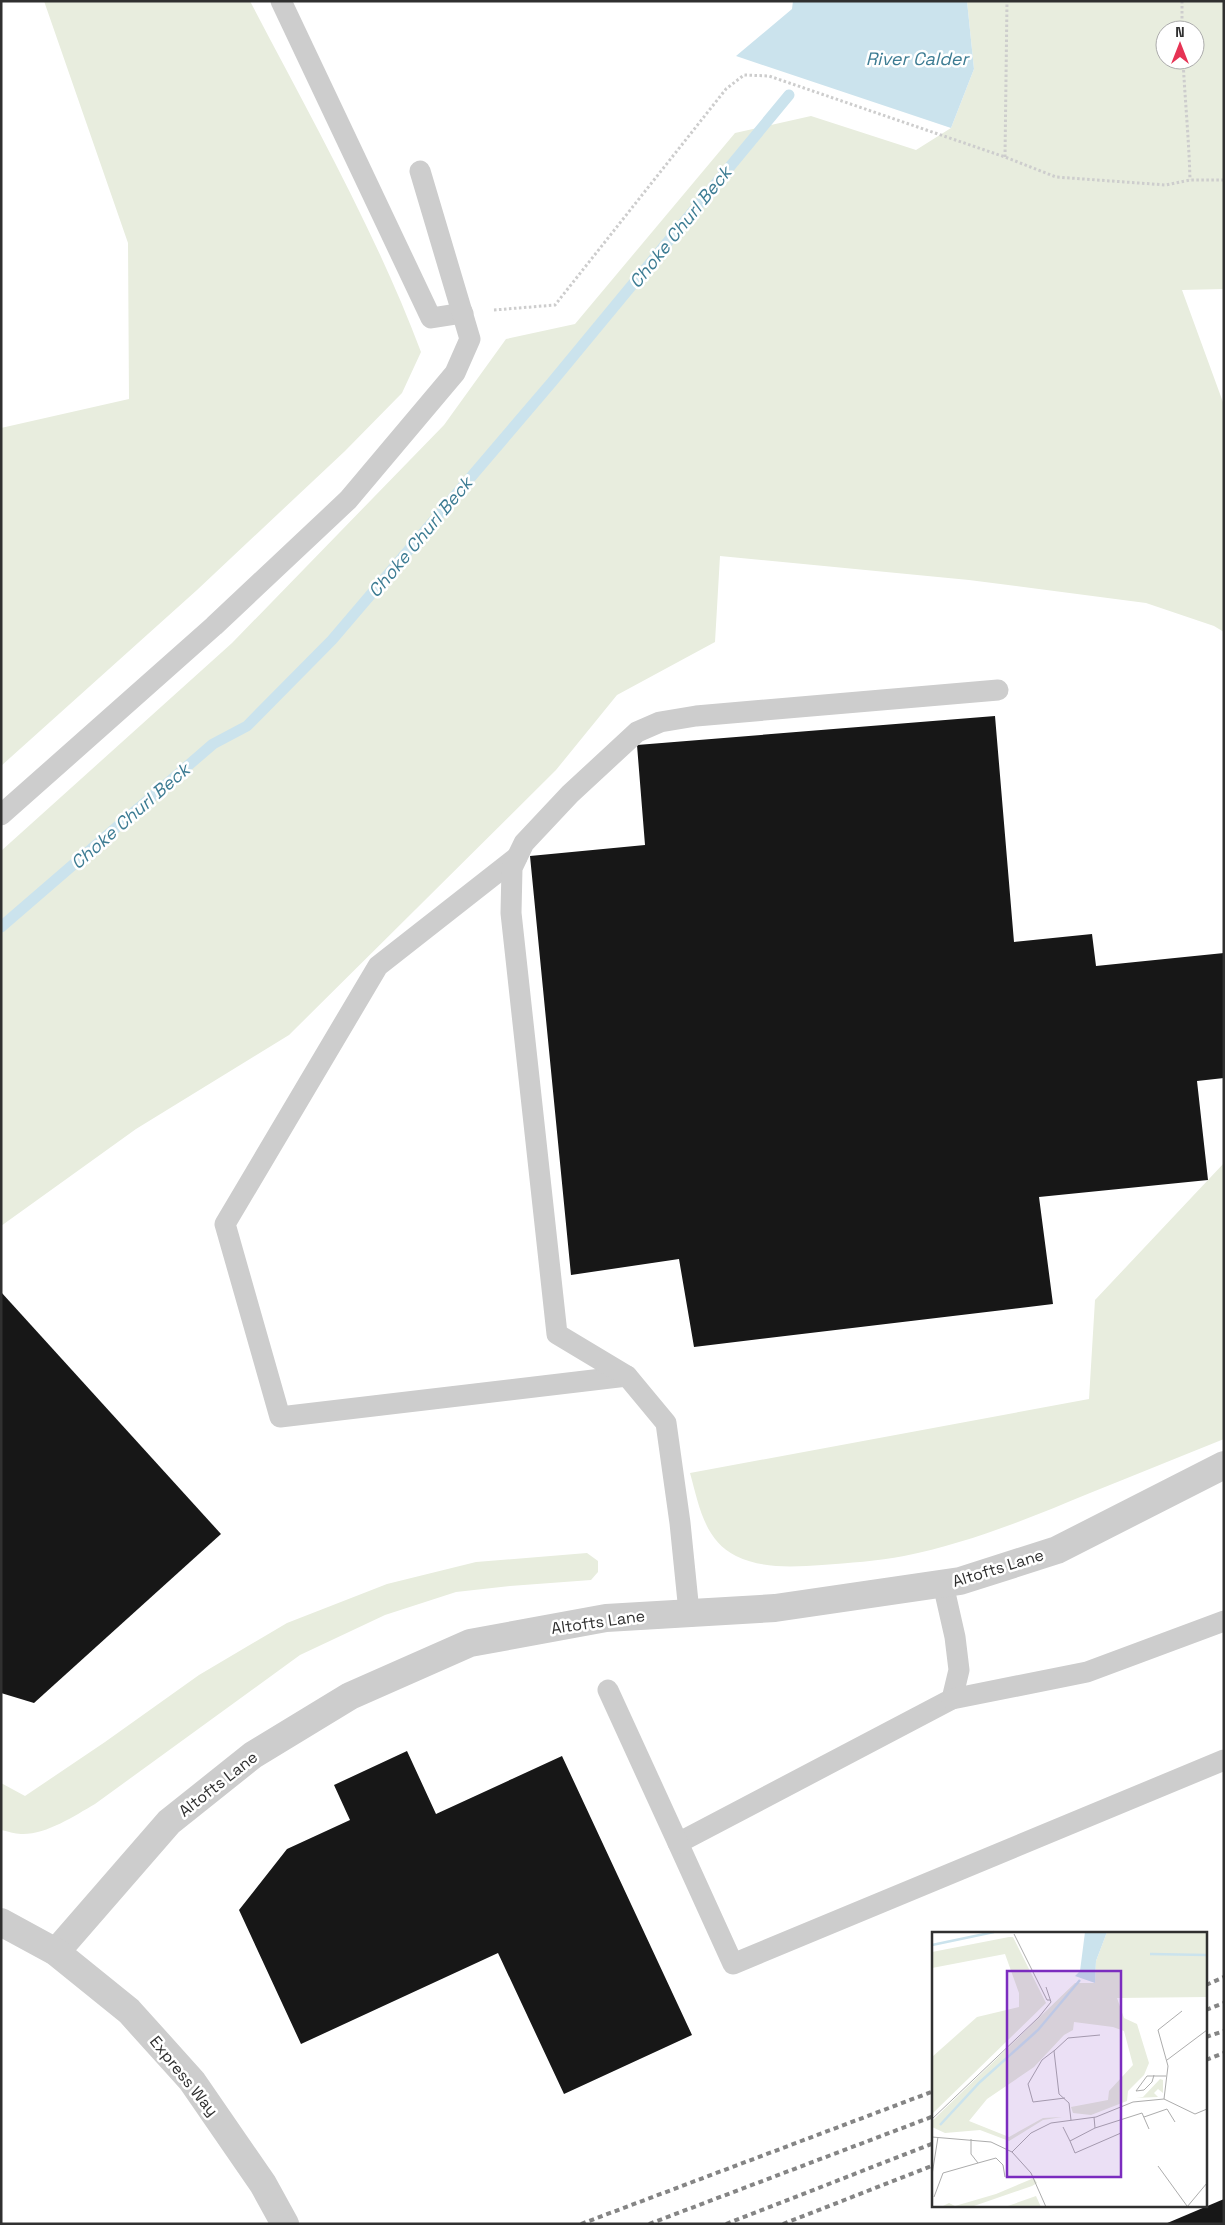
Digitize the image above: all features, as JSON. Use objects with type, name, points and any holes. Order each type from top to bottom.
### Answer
[{"type":"street","name":"Altofts Lane","points":[[56,1952],[169,1822],[253,1755],[350,1696],[470,1643],[606,1618],[775,1608],[960,1581],[1057,1550],[1224,1465]]},
{"type":"street","name":"Express Way","points":[[1,1922],[56,1952],[129,2011],[192,2081],[263,2184],[285,2224]]},
{"type":"lane","points":[[281,1],[431,318],[463,312]]},
{"type":"lane","points":[[1,815],[214,626],[348,500],[455,373],[470,339],[420,171]]},
{"type":"lane","points":[[690,1612],[666,1423],[627,1376],[557,1334],[511,912],[512,868],[524,843],[570,794],[637,732],[660,722],[696,716],[998,690]]},
{"type":"lane","points":[[517,857],[378,966],[225,1224],[280,1417],[627,1376]]},
{"type":"lane","points":[[943,1584],[955,1637],[959,1670],[952,1699]]},
{"type":"lane","points":[[678,1843],[952,1699],[1086,1672],[1224,1621]]},
{"type":"lane","points":[[608,1690],[733,1964],[1224,1760]]},
{"type":"path","points":[[1005,157],[1008,1]]},
{"type":"path","points":[[1182,1],[1182,20]]},
{"type":"path","points":[[1183,70],[1190,180]]},
{"type":"path","points":[[463,312],[555,305],[726,89],[744,75],[769,76],[1005,157],[1056,177],[1166,185],[1190,180],[1224,180]]},
{"type":"shaded area","points":[[44,1],[250,1],[362,218],[403,307],[421,352],[402,393],[345,451],[197,590],[1,766],[1,428],[129,399],[128,243]]},
{"type":"shaded area","points":[[967,1],[1224,1],[1224,289],[1182,290],[1224,405],[1224,632],[1214,626],[1146,603],[969,580],[720,556],[715,642],[617,695],[556,770],[289,1035],[136,1129],[1,1226],[1,851],[232,643],[444,425],[506,339],[575,324],[735,133],[811,116],[916,150],[951,128],[974,69]]},
{"type":"shaded area","points":[[1224,1163],[1224,1439],[999,1529],[928,1551],[904,1556],[874,1561],[778,1566],[756,1563],[736,1556],[717,1541],[704,1520],[690,1473],[1089,1399],[1095,1300]]},
{"type":"shaded area","points":[[587,1553],[598,1561],[598,1572],[591,1580],[456,1592],[385,1615],[300,1655],[95,1804],[60,1824],[40,1831],[16,1834],[1,1830],[1,1783],[25,1796],[199,1675],[287,1623],[387,1584],[476,1562]]},
{"type":"water","name":"River Calder","points":[[793,1],[967,1],[974,69],[951,128],[736,56],[792,9]]},
{"type":"building","points":[[995,716],[1014,942],[1092,934],[1096,966],[1224,953],[1224,1078],[1197,1081],[1208,1180],[1039,1197],[1053,1304],[694,1347],[679,1259],[571,1275],[530,856],[645,845],[637,745]]},
{"type":"building","points":[[1,1292],[221,1534],[34,1703],[1,1693]]},
{"type":"building","points":[[407,1751],[436,1814],[562,1756],[692,2035],[564,2094],[498,1953],[301,2044],[239,1910],[287,1849],[350,1820],[334,1785]]},
{"type":"building","points":[[1224,2199],[1224,2224],[1165,2224],[1203,2208],[1208,2208],[1208,2206]]},
{"type":"waterway","name":"Choke Churl Beck","points":[[1,927],[213,744],[247,726],[332,640],[552,382],[789,95]]},
{"type":"railway","points":[[1208,1984],[1224,1977]]},
{"type":"railway","points":[[1208,2009],[1224,2003]]},
{"type":"railway","points":[[1208,2036],[1224,2031]]},
{"type":"railway","points":[[1208,2059],[1224,2053]]},
{"type":"railway","points":[[581,2224],[932,2092]]},
{"type":"railway","points":[[649,2224],[932,2117]]},
{"type":"railway","points":[[726,2224],[932,2144]]},
{"type":"railway","points":[[783,2224],[932,2166]]}]
